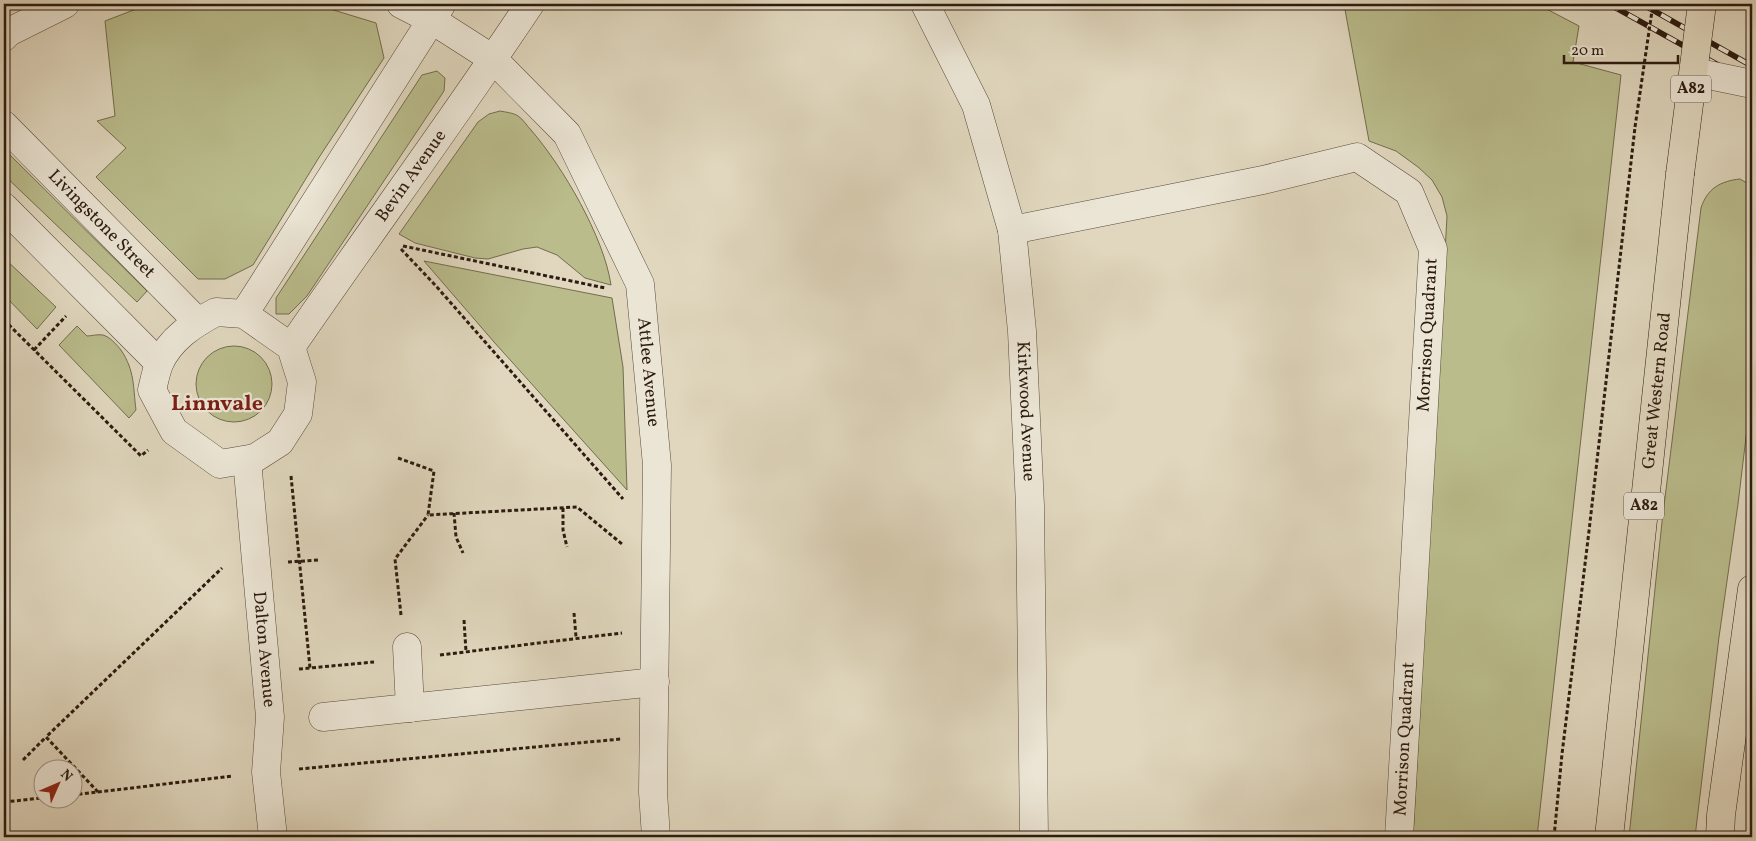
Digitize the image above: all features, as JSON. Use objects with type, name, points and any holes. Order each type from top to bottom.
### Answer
[{"type":"main road","name":"Great Western Road","points":[[1609,837],[1680,174],[1702,4]]},
{"type":"main road","points":[[1720,837],[1752,589]]},
{"type":"street","points":[[4,37],[9,32],[65,4]]},
{"type":"street","name":"Attlee Avenue","points":[[401,4],[437,12],[493,59],[567,134],[640,284],[657,464],[653,792],[656,837]]},
{"type":"street","name":"Bevin Avenue","points":[[291,347],[530,4]]},
{"type":"street","name":"Kirkwood Avenue","points":[[925,4],[976,105],[1012,230],[1022,331],[1030,506],[1034,837]]},
{"type":"street","points":[[244,314],[437,12]]},
{"type":"street","points":[[1694,72],[1752,84]]},
{"type":"street","name":"Livingstone Street","points":[[4,125],[198,322]]},
{"type":"street","name":"Morrison Quadrant","points":[[1012,230],[1263,180],[1357,157],[1409,192],[1433,249],[1399,837]]},
{"type":"street","points":[[4,207],[159,363]]},
{"type":"street","points":[[216,312],[244,314],[291,347],[302,382],[298,414],[280,442],[256,458],[220,464],[174,431],[152,390],[159,363],[175,339],[198,322],[216,312]]},
{"type":"street","name":"Dalton Avenue","points":[[247,460],[270,718],[266,772],[273,837]]},
{"type":"street","points":[[407,647],[410,708]]},
{"type":"street","points":[[323,717],[655,682]]},
{"type":"path","points":[[1554,837],[1635,127],[1653,4]]},
{"type":"path","points":[[428,514],[577,507],[628,549],[656,542],[613,488],[436,286],[397,245],[641,296]]},
{"type":"path","points":[[34,350],[90,292]]},
{"type":"path","points":[[4,320],[141,456],[174,431]]},
{"type":"path","points":[[398,458],[434,471],[428,514],[395,559],[401,616]]},
{"type":"path","points":[[563,508],[563,530],[567,547]]},
{"type":"path","points":[[454,513],[456,537],[463,553]]},
{"type":"path","points":[[23,760],[253,538]]},
{"type":"path","points":[[574,613],[576,637]]},
{"type":"path","points":[[464,620],[466,652]]},
{"type":"path","points":[[82,794],[266,772],[654,735]]},
{"type":"path","points":[[46,736],[98,792]]},
{"type":"path","points":[[4,802],[32,799]]},
{"type":"green space","points":[[159,4],[314,4],[376,23],[384,58],[318,159],[253,265],[225,279],[198,279],[96,177],[126,148],[97,121],[115,116],[105,21],[144,6]]},
{"type":"green space","points":[[1344,4],[1537,4],[1579,26],[1573,62],[1621,75],[1537,837],[1413,837],[1447,216],[1442,197],[1432,180],[1396,151],[1369,141]]},
{"type":"green space","points":[[437,71],[445,78],[444,91],[307,296],[289,314],[276,314],[276,298],[422,75]]},
{"type":"green space","points":[[500,111],[514,114],[522,119],[543,145],[569,183],[600,246],[611,285],[585,278],[557,255],[537,247],[488,259],[475,258],[415,243],[399,234],[478,122],[489,114]]},
{"type":"green space","points":[[4,149],[147,291],[137,302],[4,175]]},
{"type":"green space","points":[[1740,179],[1752,186],[1752,387],[1695,837],[1629,837],[1662,522],[1701,208],[1707,196],[1715,187]]},
{"type":"green space","points":[[4,258],[56,307],[37,329],[4,295]]},
{"type":"green space","points":[[424,261],[612,298],[623,367],[627,490],[494,342]]},
{"type":"green space","points":[[77,326],[87,336],[103,335],[108,337],[126,358],[133,379],[136,410],[129,418],[59,345]]},
{"type":"green space","points":[[234,346],[249,349],[261,357],[269,369],[272,384],[269,399],[261,411],[249,419],[234,422],[219,419],[207,411],[199,399],[196,384],[199,369],[207,357],[219,349]]},
{"type":"railway","points":[[1609,4],[1752,84]]},
{"type":"railway","points":[[1642,4],[1752,66]]},
{"type":"district","name":"Linnvale","points":[[217,404]]}]
